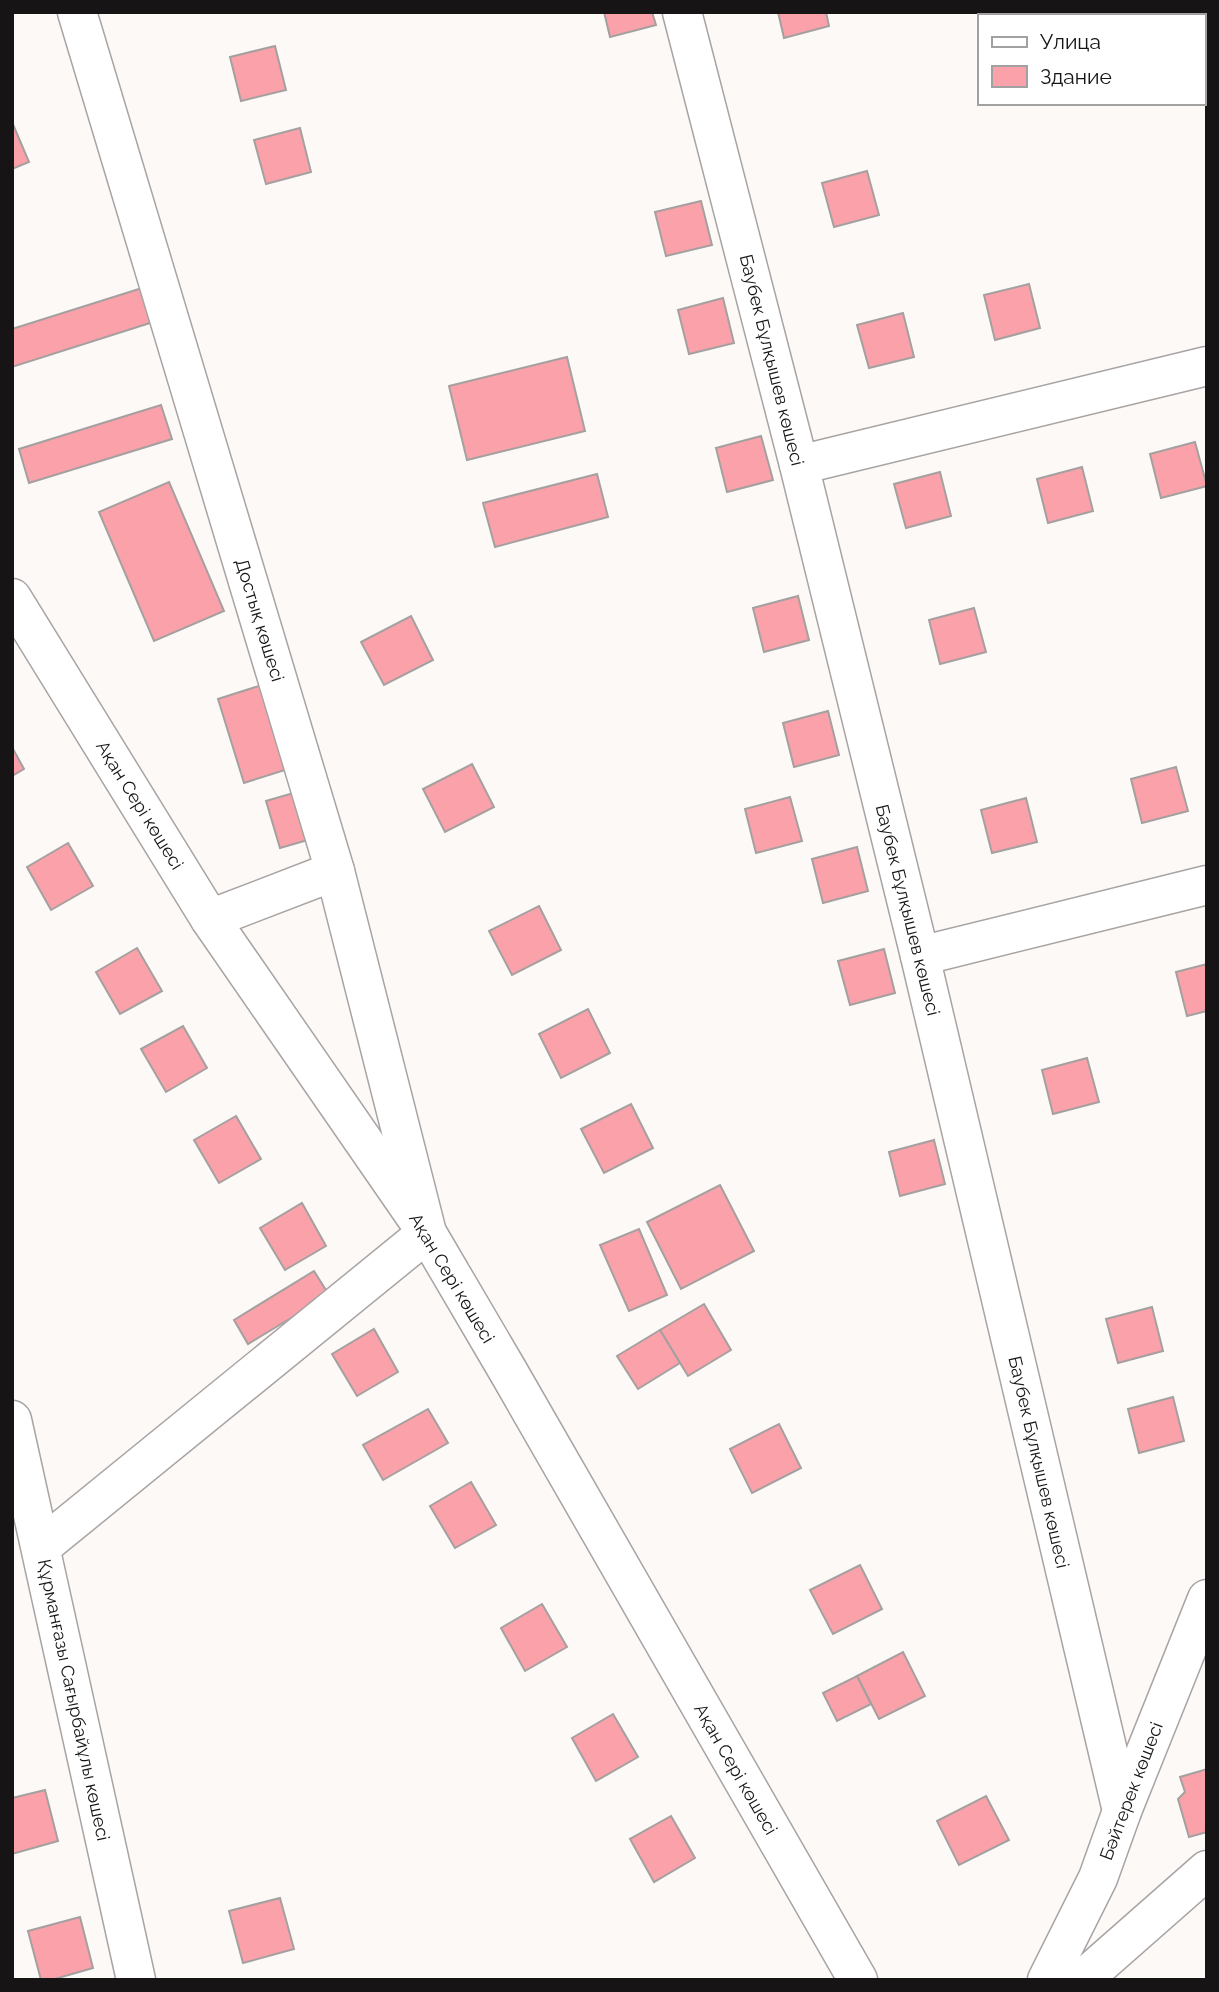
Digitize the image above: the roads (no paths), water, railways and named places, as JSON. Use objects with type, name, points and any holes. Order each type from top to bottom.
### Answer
[{"type":"street","name":"Достық көшесі","points":[[77,12],[335,871],[427,1233]]},
{"type":"street","name":"Баубек Бұлқышев көшесі","points":[[682,12],[799,465],[920,956],[1122,1811]]},
{"type":"street","points":[[799,465],[1207,366]]},
{"type":"street","name":"Ақан Сері көшесі","points":[[12,598],[210,919],[427,1233],[858,1980]]},
{"type":"street","points":[[210,919],[335,871]]},
{"type":"street","points":[[920,956],[1207,885]]},
{"type":"street","points":[[41,1547],[427,1233]]},
{"type":"street","name":"Құрманғазы Сағырбайұлы көшесі","points":[[12,1420],[136,1980]]},
{"type":"street","name":"Бәйтерек көшесі","points":[[1047,1980],[1098,1878],[1207,1599]]},
{"type":"street","points":[[1082,1980],[1207,1870]]}]
